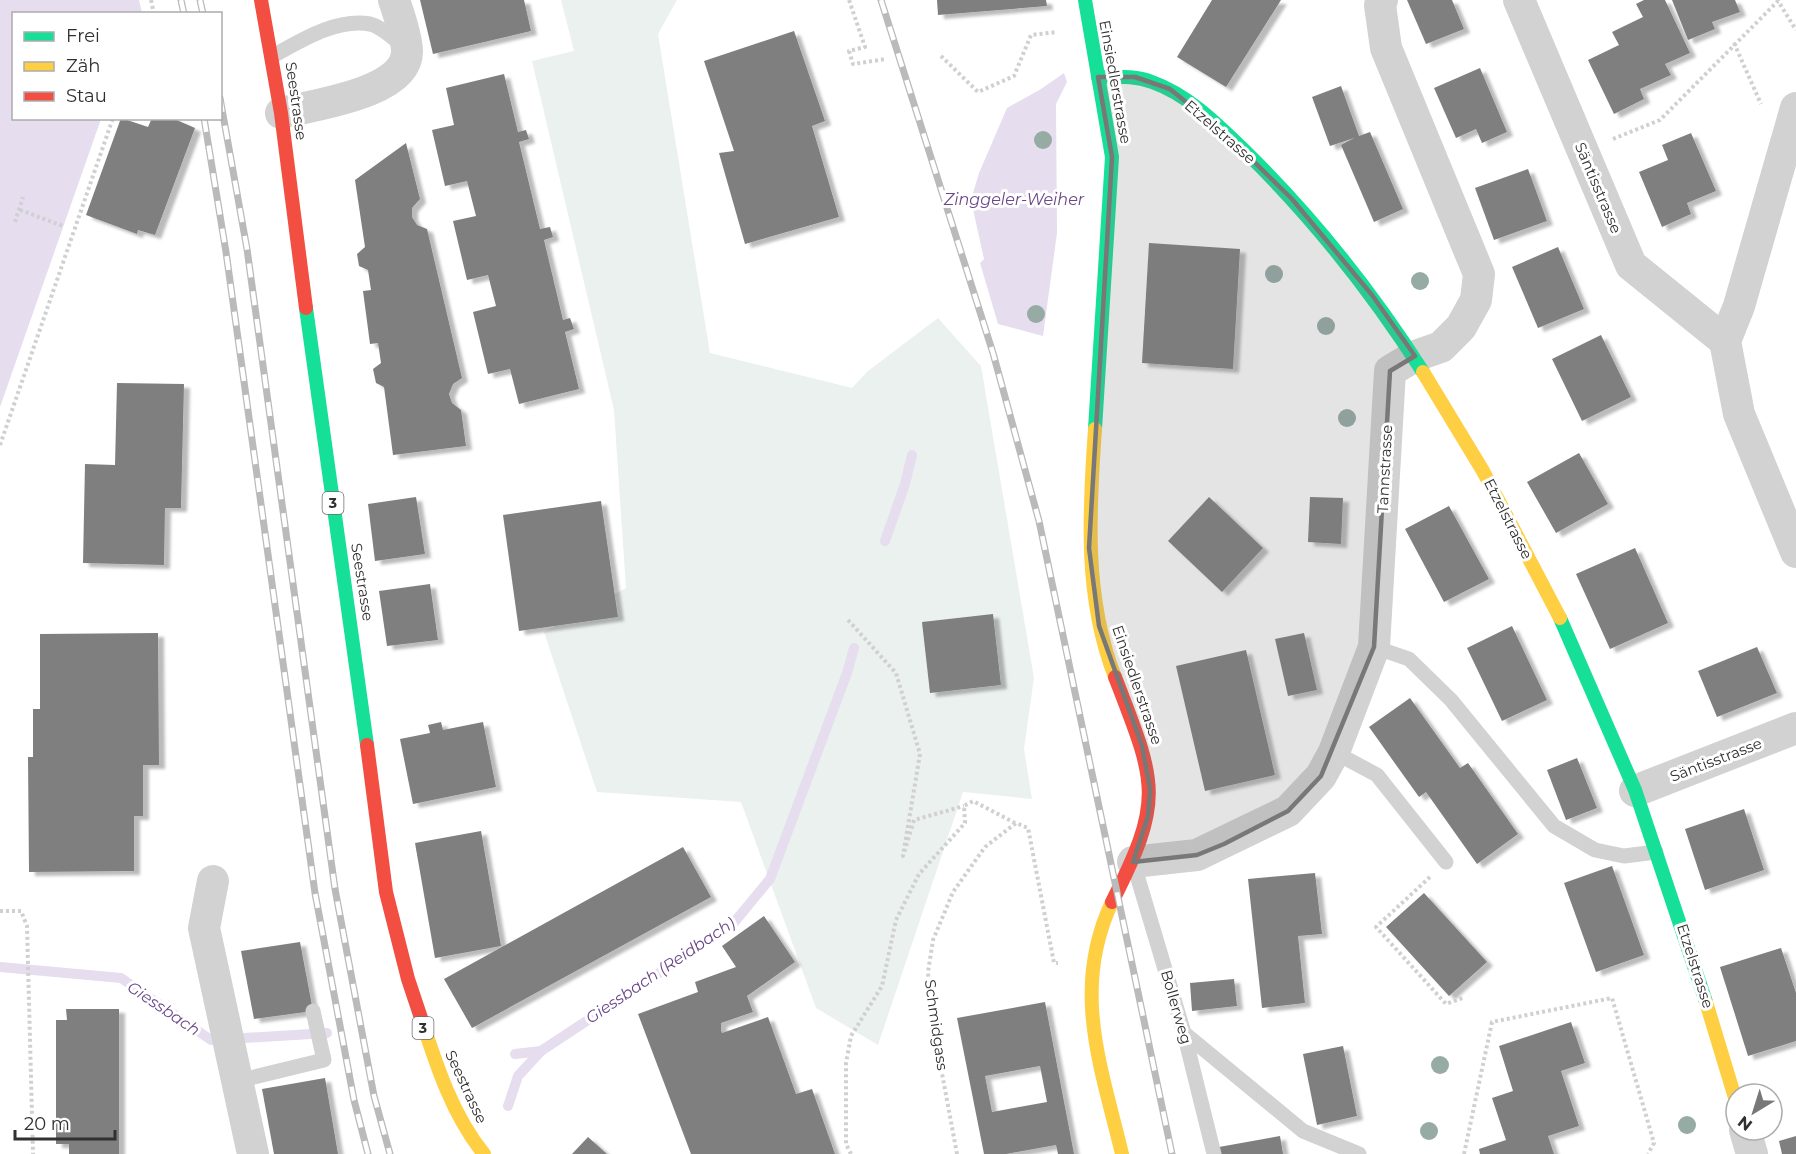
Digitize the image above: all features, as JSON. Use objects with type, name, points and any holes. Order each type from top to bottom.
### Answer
[{"type":"main road","name":"Seestrasse","points":[[261,0],[273,56],[281,113],[328,474],[351,615],[386,892],[408,979],[440,1075],[472,1139],[484,1154]]},
{"type":"main road","name":"Einsiedlerstrasse","points":[[1085,0],[1112,157],[1089,548],[1099,626],[1147,766],[1150,789],[1148,816],[1133,862],[1103,922],[1091,968],[1090,992],[1096,1039],[1122,1154]]},
{"type":"main road","name":"Etzelstrasse","points":[[1098,77],[1135,77],[1170,89],[1228,136],[1292,199],[1372,295],[1414,356],[1489,481],[1589,680],[1635,791],[1697,966],[1731,1082]]},
{"type":"street","points":[[281,113],[341,99],[390,80],[405,62],[407,50],[394,0]]},
{"type":"street","name":"Tannstrasse","points":[[1133,862],[1197,855],[1288,811],[1322,776],[1334,752],[1374,647],[1390,371],[1414,356],[1441,347],[1461,327],[1476,300],[1479,274],[1386,48],[1380,6],[1382,0]]},
{"type":"street","name":"Säntisstrasse","points":[[1519,0],[1631,265],[1725,341]]},
{"type":"street","points":[[1796,108],[1788,163],[1725,341],[1739,414],[1796,552]]},
{"type":"street","name":"Säntisstrasse","points":[[1635,791],[1796,728]]},
{"type":"street","points":[[213,881],[204,928],[253,1154]]},
{"type":"lane","points":[[273,56],[308,37],[344,24],[370,24],[407,50]]},
{"type":"lane","points":[[1374,647],[1409,659],[1451,700],[1554,826],[1595,850],[1624,856],[1656,852]]},
{"type":"lane","points":[[1334,752],[1377,775],[1446,862]]},
{"type":"lane","name":"Bollerweg","points":[[1133,862],[1184,1033],[1214,1154]]},
{"type":"lane","points":[[236,1071],[324,1060],[313,1011]]},
{"type":"lane","points":[[1184,1033],[1303,1131],[1359,1154]]},
{"type":"path","points":[[849,0],[865,47],[849,51],[853,64],[886,59]]},
{"type":"path","points":[[1582,152],[1660,120],[1778,1],[1796,30]]},
{"type":"path","points":[[941,56],[978,92],[1014,76],[1031,35],[1088,27]]},
{"type":"path","points":[[1734,43],[1763,108]]},
{"type":"path","points":[[0,446],[112,120]]},
{"type":"path","points":[[15,222],[23,197]]},
{"type":"path","points":[[20,210],[63,226]]},
{"type":"path","points":[[848,620],[896,673],[920,754],[903,856],[914,820],[964,806],[973,801],[1028,828],[1054,963],[1091,968]]},
{"type":"path","points":[[851,1154],[846,1144],[846,1063],[851,1036],[882,986],[896,920],[919,874],[965,823],[964,806]]},
{"type":"path","name":"Schmidgass","points":[[957,1154],[930,1009],[928,972],[933,940],[953,892],[985,848],[1016,823]]},
{"type":"path","points":[[1446,862],[1376,927],[1446,1004],[1466,997]]},
{"type":"path","points":[[0,911],[21,911],[27,926],[33,1154]]},
{"type":"path","points":[[1464,1154],[1492,1022],[1612,998],[1654,1143],[1648,1154]]},
{"type":"highlighted area","points":[[1098,77],[1135,77],[1170,89],[1228,136],[1292,199],[1372,295],[1415,356],[1390,371],[1374,647],[1321,776],[1288,811],[1224,844],[1197,855],[1133,862],[1148,816],[1150,789],[1142,746],[1099,626],[1089,548],[1112,157]]},
{"type":"shaded area","points":[[561,0],[677,0],[658,34],[710,353],[852,388],[868,371],[938,318],[981,366],[1034,678],[1024,749],[1032,799],[963,792],[878,1045],[816,1008],[741,802],[597,792],[544,632],[626,588],[614,410],[532,61],[574,51]]},
{"type":"water","points":[[0,0],[139,0],[142,12],[12,12],[12,120],[101,120],[0,407]]},
{"type":"water","name":"Zinggeler-Weiher","points":[[1064,73],[1067,82],[1056,104],[1057,233],[1043,336],[998,324],[980,263],[984,259],[971,200],[979,173],[1007,108]]},
{"type":"building","points":[[420,0],[524,0],[531,31],[433,54]]},
{"type":"building","points":[[937,0],[1046,0],[1047,6],[938,15]]},
{"type":"building","points":[[1212,0],[1281,0],[1226,87],[1177,57]]},
{"type":"building","points":[[1407,0],[1452,0],[1464,29],[1426,44]]},
{"type":"building","points":[[1644,0],[1665,0],[1690,53],[1665,64],[1671,75],[1640,89],[1644,99],[1614,114],[1588,60],[1619,45],[1612,32],[1643,17],[1636,4]]},
{"type":"building","points":[[1672,0],[1735,0],[1740,12],[1712,22],[1715,29],[1688,40]]},
{"type":"building","points":[[794,31],[825,121],[812,126],[839,217],[745,244],[719,153],[734,151],[704,61]]},
{"type":"building","points":[[1480,68],[1507,132],[1482,143],[1476,129],[1456,138],[1434,88]]},
{"type":"building","points":[[504,74],[518,132],[526,130],[529,139],[519,142],[540,229],[550,227],[553,237],[544,240],[563,320],[570,318],[574,329],[565,332],[579,389],[519,404],[510,369],[488,374],[473,312],[496,306],[488,275],[467,280],[453,221],[476,216],[467,181],[445,186],[432,130],[454,125],[446,88]]},
{"type":"building","points":[[1341,86],[1359,136],[1370,132],[1403,209],[1374,222],[1341,145],[1354,138],[1330,146],[1312,97]]},
{"type":"building","points":[[120,120],[148,127],[151,120],[177,120],[195,128],[155,235],[138,230],[137,234],[86,215]]},
{"type":"building","points":[[1691,133],[1716,191],[1687,203],[1691,214],[1662,227],[1639,172],[1668,160],[1662,145]]},
{"type":"building","points":[[406,143],[420,199],[412,208],[412,217],[417,225],[427,229],[462,378],[453,384],[449,394],[452,403],[461,410],[466,446],[393,455],[384,387],[376,383],[373,369],[381,363],[378,343],[370,344],[363,291],[371,290],[368,270],[359,266],[357,254],[365,247],[355,180]]},
{"type":"building","points":[[1528,169],[1547,221],[1494,240],[1475,188]]},
{"type":"building","points":[[1149,243],[1240,249],[1233,369],[1142,363]]},
{"type":"building","points":[[1558,247],[1584,309],[1538,328],[1512,267]]},
{"type":"building","points":[[1601,335],[1631,397],[1582,421],[1552,359]]},
{"type":"building","points":[[117,383],[184,384],[181,508],[165,508],[164,565],[83,563],[85,464],[115,465]]},
{"type":"building","points":[[1579,453],[1608,504],[1556,533],[1527,482]]},
{"type":"building","points":[[416,497],[425,554],[375,561],[368,504]]},
{"type":"building","points":[[1209,497],[1263,548],[1222,592],[1168,541]]},
{"type":"building","points":[[1310,497],[1343,498],[1341,544],[1308,542]]},
{"type":"building","points":[[601,501],[618,617],[519,631],[503,515]]},
{"type":"building","points":[[1449,506],[1489,579],[1444,602],[1405,529]]},
{"type":"building","points":[[1635,548],[1668,623],[1610,649],[1576,574]]},
{"type":"building","points":[[430,584],[438,640],[387,646],[379,591]]},
{"type":"building","points":[[993,614],[1001,685],[930,693],[922,622]]},
{"type":"building","points":[[1512,626],[1547,700],[1502,721],[1467,648]]},
{"type":"building","points":[[158,633],[159,765],[143,765],[143,816],[134,816],[134,871],[29,872],[28,757],[33,757],[33,709],[40,709],[40,634]]},
{"type":"building","points":[[1304,633],[1317,690],[1288,696],[1275,639]]},
{"type":"building","points":[[1757,647],[1777,693],[1717,717],[1698,671]]},
{"type":"building","points":[[1246,650],[1275,775],[1205,791],[1176,666]]},
{"type":"building","points":[[1410,698],[1460,768],[1468,763],[1518,834],[1477,864],[1426,792],[1419,797],[1369,727]]},
{"type":"building","points":[[441,722],[443,730],[483,722],[496,787],[413,804],[400,739],[430,733],[428,725]]},
{"type":"building","points":[[1577,758],[1597,808],[1566,820],[1547,770]]},
{"type":"building","points":[[1744,809],[1764,870],[1705,890],[1685,829]]},
{"type":"building","points":[[481,831],[501,946],[435,958],[415,843]]},
{"type":"building","points":[[683,847],[711,897],[472,1028],[444,979]]},
{"type":"building","points":[[1612,866],[1644,955],[1596,972],[1564,883]]},
{"type":"building","points":[[1315,873],[1322,934],[1298,936],[1305,1003],[1262,1008],[1248,879]]},
{"type":"building","points":[[1424,893],[1487,962],[1449,996],[1386,927]]},
{"type":"building","points":[[764,916],[795,962],[747,996],[753,1012],[721,1023],[721,1030],[722,1033],[768,1017],[796,1094],[812,1089],[835,1154],[691,1154],[638,1014],[698,992],[695,982],[736,967],[722,946]]},
{"type":"building","points":[[300,942],[313,1011],[254,1019],[241,951]]},
{"type":"building","points":[[1781,948],[1796,993],[1796,1041],[1748,1056],[1720,967]]},
{"type":"building","points":[[1234,979],[1237,1006],[1192,1011],[1190,983]]},
{"type":"building","points":[[1045,1002],[1074,1154],[1058,1154],[1056,1145],[1006,1154],[984,1154],[957,1018]],"holes":[[[1040,1066],[1047,1102],[992,1112],[985,1076]]]},
{"type":"building","points":[[66,1009],[119,1009],[119,1154],[69,1154],[69,1144],[56,1144],[56,1020],[67,1020]]},
{"type":"building","points":[[1571,1022],[1585,1063],[1561,1071],[1579,1126],[1548,1136],[1554,1154],[1480,1154],[1479,1149],[1506,1140],[1492,1098],[1513,1091],[1499,1046]]},
{"type":"building","points":[[1343,1046],[1357,1116],[1317,1125],[1303,1054]]},
{"type":"building","points":[[325,1078],[338,1154],[274,1154],[262,1089]]},
{"type":"building","points":[[1280,1136],[1283,1154],[1220,1154],[1219,1147]]},
{"type":"building","points":[[1796,1136],[1796,1154],[1782,1154],[1779,1142],[1784,1142],[1784,1140]]},
{"type":"building","points":[[588,1137],[607,1154],[572,1154]]},
{"type":"waterway","name":"Giessbach (Reidbach)","points":[[885,541],[905,484],[912,455]]},
{"type":"waterway","name":"Giessbach (Reidbach)","points":[[508,1106],[518,1076],[541,1051],[732,925],[770,879],[847,673],[854,648]]},
{"type":"waterway","name":"Giessbach","points":[[0,967],[121,978],[211,1040],[327,1033]]},
{"type":"waterway","points":[[515,1054],[541,1051]]},
{"type":"railway","points":[[181,0],[184,12]]},
{"type":"railway","points":[[200,0],[203,12]]},
{"type":"railway","points":[[881,0],[993,353],[1039,521],[1172,1154]]},
{"type":"railway","points":[[222,109],[247,249],[335,889],[374,1096],[390,1154]]},
{"type":"railway","points":[[204,120],[226,252],[315,893],[354,1100],[368,1154]]},
{"type":"traffic: fast","points":[[1085,0],[1112,157],[1095,429]]},
{"type":"traffic: fast","points":[[1098,77],[1132,77],[1152,82],[1191,103],[1214,122],[1271,177],[1341,257],[1404,342],[1423,372]]},
{"type":"traffic: fast","points":[[306,308],[367,745]]},
{"type":"traffic: fast","points":[[1560,618],[1635,790],[1706,1002]]},
{"type":"traffic: slow","points":[[1423,372],[1483,471],[1560,618]]},
{"type":"traffic: slow","points":[[1095,429],[1091,492],[1093,586],[1105,647],[1115,677]]},
{"type":"traffic: slow","points":[[1112,902],[1100,934],[1093,966],[1092,997],[1099,1059],[1122,1154]]},
{"type":"traffic: slow","points":[[1706,1002],[1730,1082]]},
{"type":"traffic: slow","points":[[422,1021],[440,1073],[455,1107],[463,1124],[484,1154]]},
{"type":"traffic: jam","points":[[261,0],[281,113],[306,308]]},
{"type":"traffic: jam","points":[[1112,902],[1141,838],[1147,813],[1149,790],[1139,742],[1115,677]]},
{"type":"traffic: jam","points":[[367,745],[386,892],[408,979],[422,1021]]}]
